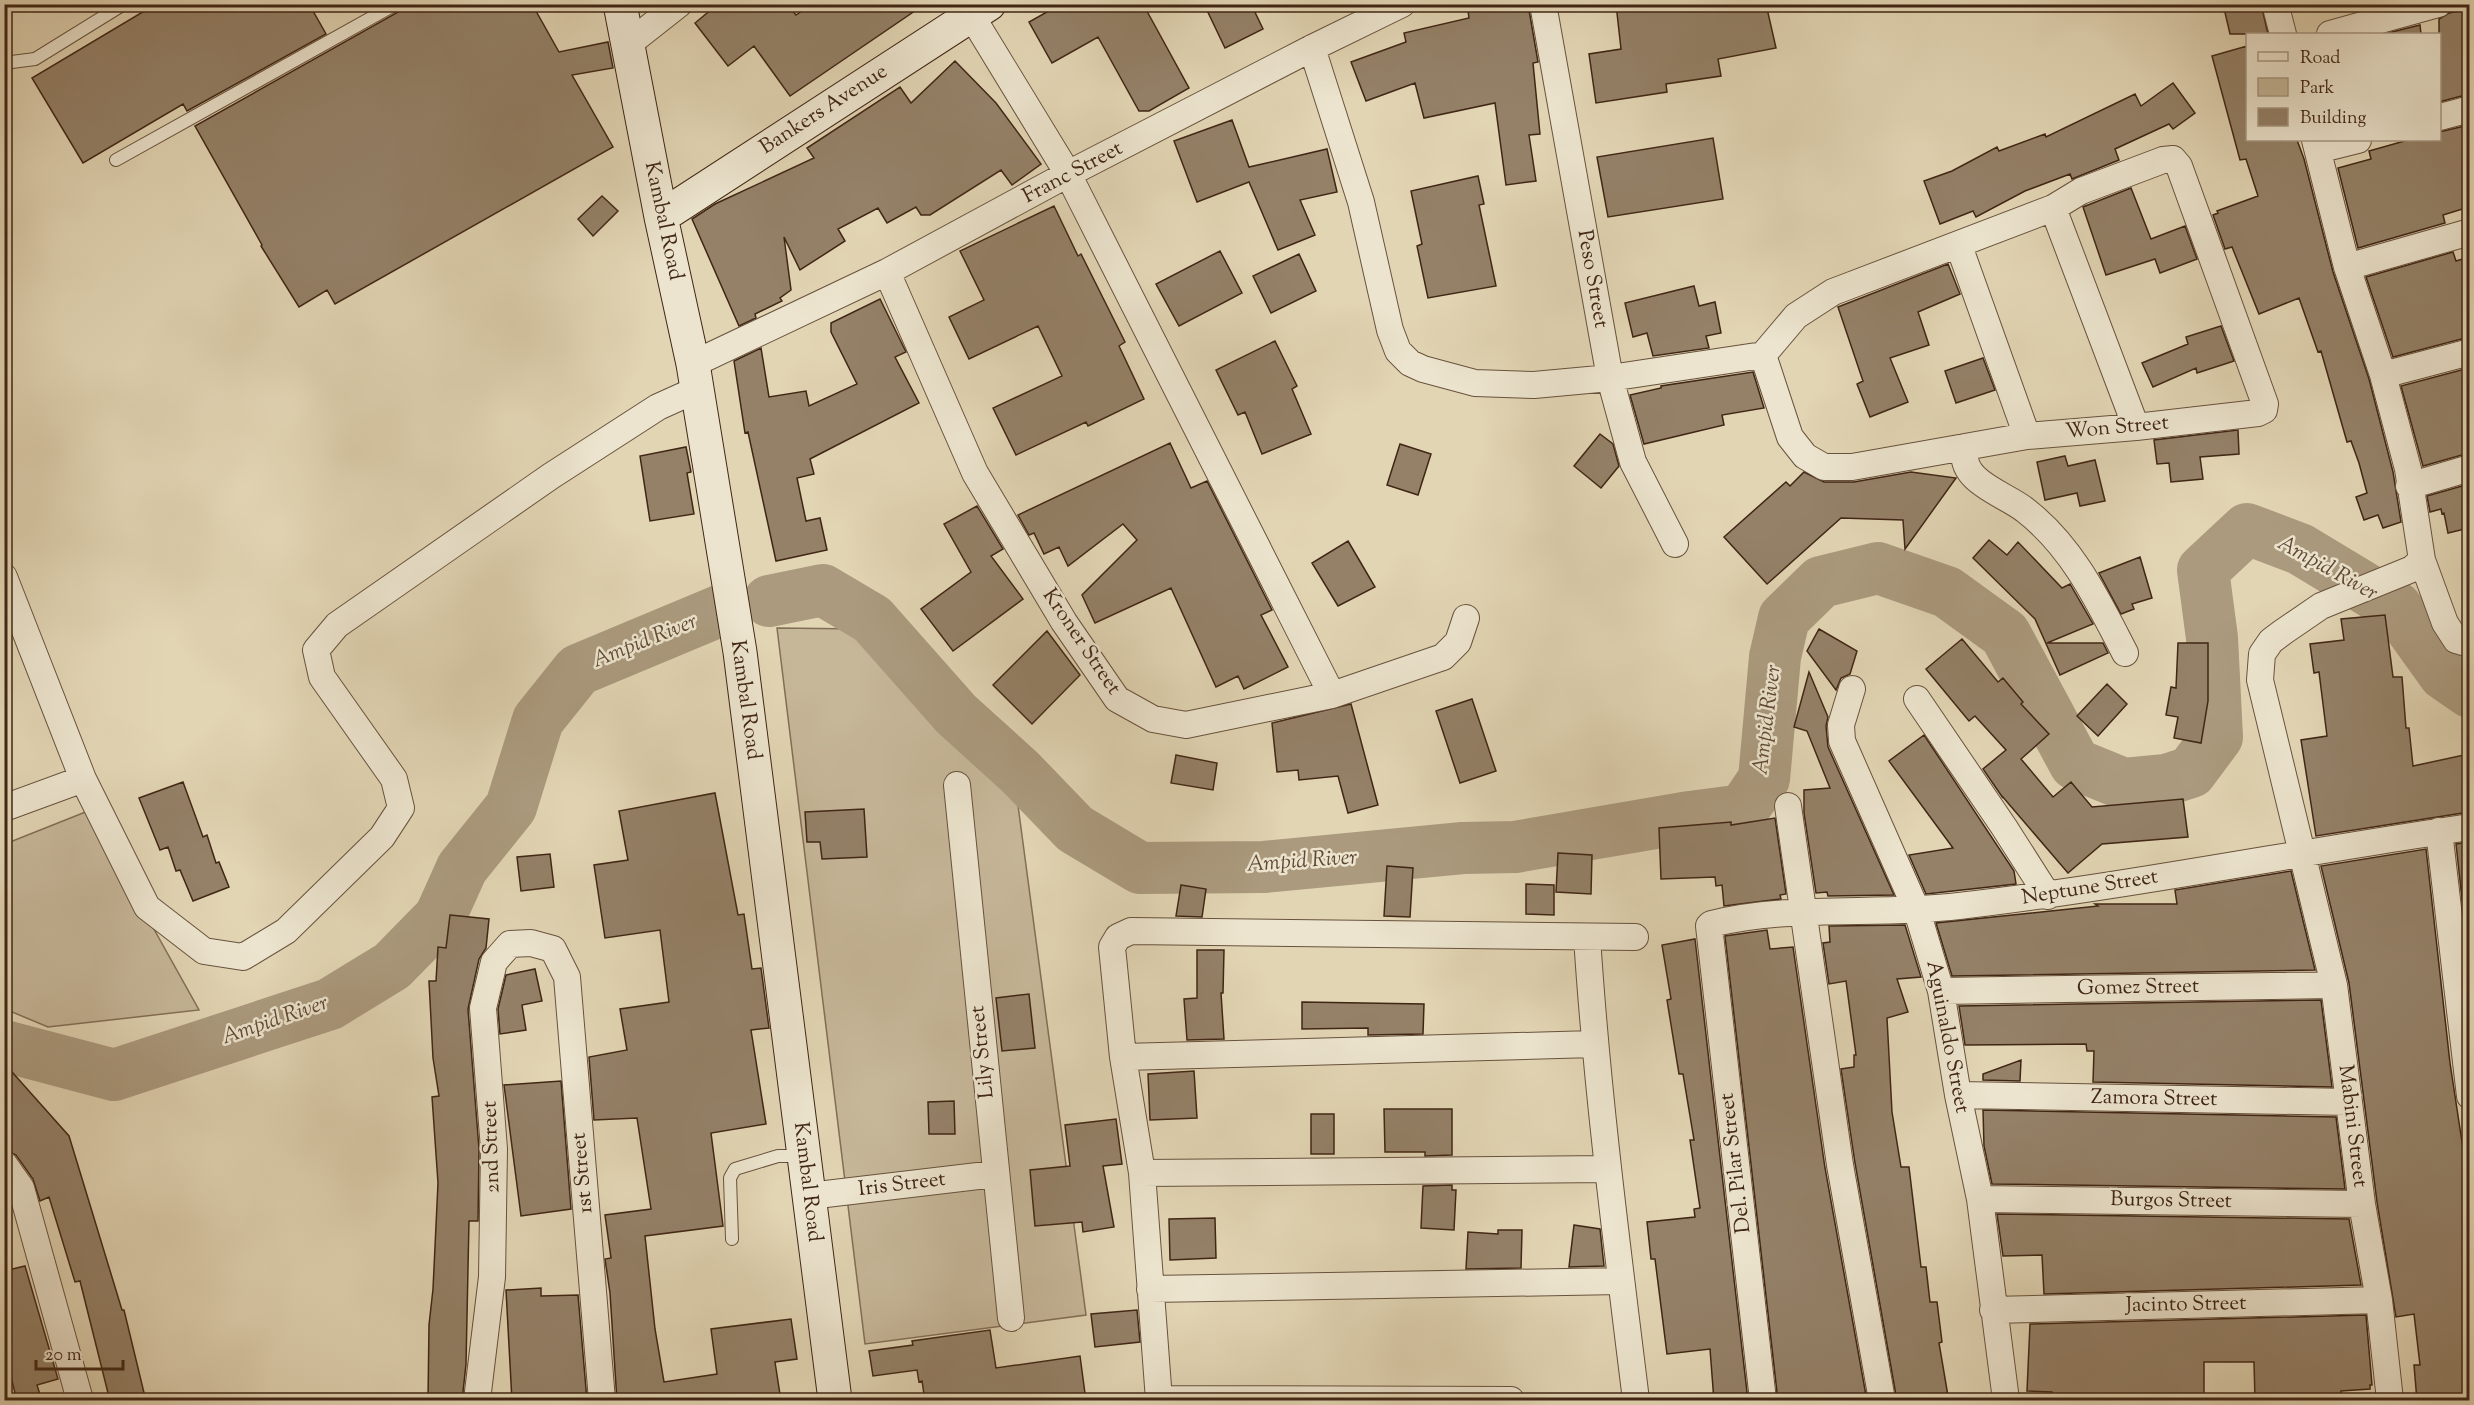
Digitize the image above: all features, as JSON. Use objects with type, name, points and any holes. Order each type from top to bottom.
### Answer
[{"type":"main road","name":"Kambal Road","points":[[620,4],[661,217],[696,377],[740,652],[835,1401]]},
{"type":"main road","name":"Bankers Avenue","points":[[661,217],[980,10]]},
{"type":"street","points":[[627,45],[679,4]]},
{"type":"street","name":"Franc Street","points":[[83,780],[147,907],[204,951],[243,957],[285,931],[382,837],[401,808],[394,779],[322,677],[316,650],[337,625],[551,476],[658,407],[744,340],[887,272],[1068,174],[1402,4]]},
{"type":"street","name":"Peso Street","points":[[1543,4],[1610,378],[1633,462],[1674,544]]},
{"type":"street","points":[[2334,33],[2438,4]]},
{"type":"street","points":[[980,10],[1068,174],[1332,696]]},
{"type":"street","points":[[1312,48],[1361,202],[1390,330],[1398,351],[1410,363],[1423,369],[1475,383],[1534,385],[1610,378],[1763,355],[1796,316],[1833,292],[1959,246],[2053,208],[2136,427]]},
{"type":"street","points":[[2441,116],[2469,109]]},
{"type":"street","points":[[2350,141],[2316,145],[2347,267],[2383,375],[2408,469],[2422,560],[2445,623],[2456,640],[2469,644]]},
{"type":"street","name":"Won Street","points":[[1763,355],[1790,437],[1804,456],[1824,467],[1852,466],[2027,436],[2136,427],[2258,413],[2264,410],[2265,404],[2179,166],[2173,159],[2163,160],[2081,191],[2053,208]]},
{"type":"street","points":[[2347,267],[2469,232]]},
{"type":"street","points":[[1959,246],[2027,436]]},
{"type":"street","name":"Kroner Street","points":[[887,272],[975,473],[1064,622],[1117,699],[1153,719],[1186,725],[1332,696],[1443,657],[1458,642],[1466,618]]},
{"type":"street","points":[[2383,375],[2469,352]]},
{"type":"street","points":[[1965,447],[1966,465],[1974,476],[1984,486],[2008,497],[2025,510],[2043,525],[2066,551],[2087,580],[2125,653]]},
{"type":"street","points":[[2409,486],[2469,468]]},
{"type":"street","name":"Mabini Street","points":[[2390,1401],[2379,1300],[2362,1204],[2334,985],[2260,680],[2259,666],[2262,654],[2271,641],[2321,606],[2412,569],[2422,560]]},
{"type":"street","points":[[4,577],[83,780],[4,808]]},
{"type":"street","name":"Aguinaldo Street","points":[[1852,689],[1841,725],[1842,741],[1917,911],[1941,991],[1958,1095],[1980,1199],[2006,1401]]},
{"type":"street","points":[[1917,699],[2048,896]]},
{"type":"street","name":"Lily Street","points":[[957,785],[1011,1318]]},
{"type":"street","points":[[1788,806],[1840,1165],[1882,1401]]},
{"type":"street","name":"Neptune Street","points":[[1709,926],[1714,923],[1803,911],[1917,911],[2048,896],[2469,827]]},
{"type":"street","points":[[2439,831],[2469,1096]]},
{"type":"street","name":"Del. Pilar Street","points":[[1709,926],[1763,1401]]},
{"type":"street","points":[[1511,1401],[1158,1400],[1142,1173],[1123,1057],[1112,947],[1118,937],[1131,931],[1635,937]]},
{"type":"street","points":[[1587,937],[1594,1044],[1607,1169],[1636,1401]]},
{"type":"street","name":"2nd Street","points":[[477,1401],[492,1277],[494,1196],[494,1149],[483,1008],[494,962],[510,944],[531,943],[553,949]]},
{"type":"street","name":"1st Street","points":[[553,949],[567,977],[602,1401]]},
{"type":"street","name":"Gomez Street","points":[[1941,991],[2334,985]]},
{"type":"street","points":[[1123,1057],[1594,1044]]},
{"type":"street","name":"Zamora Street","points":[[1958,1095],[2349,1102]]},
{"type":"street","points":[[4,1164],[21,1188],[80,1401]]},
{"type":"street","points":[[1142,1173],[1607,1169]]},
{"type":"street","name":"Iris Street","points":[[809,1196],[995,1174]]},
{"type":"street","name":"Burgos Street","points":[[1980,1199],[2362,1204]]},
{"type":"street","points":[[1150,1289],[1621,1281]]},
{"type":"street","name":"Jacinto Street","points":[[1993,1310],[2379,1300]]},
{"type":"lane","points":[[4,63],[35,59],[124,4]]},
{"type":"lane","points":[[116,160],[396,4]]},
{"type":"lane","points":[[732,1239],[730,1178],[735,1169],[778,1156],[804,1156]]},
{"type":"green space","points":[[777,628],[863,629],[1017,798],[1086,1315],[865,1344]]},
{"type":"green space","points":[[88,811],[199,1010],[48,1027],[5,1009],[5,844]]},
{"type":"building","points":[[156,4],[309,4],[326,34],[187,111],[183,104],[83,163],[32,78]]},
{"type":"building","points":[[405,4],[532,4],[559,52],[608,42],[613,68],[572,75],[613,147],[335,304],[327,290],[299,307],[261,246],[195,126],[400,11]]},
{"type":"building","points":[[718,4],[787,4],[796,15],[812,4],[925,4],[790,96],[754,46],[728,66],[695,23]]},
{"type":"building","points":[[1061,4],[1143,4],[1189,88],[1149,111],[1139,111],[1098,37],[1052,63],[1029,22]]},
{"type":"building","points":[[1204,4],[1251,4],[1263,29],[1225,48]]},
{"type":"building","points":[[1467,4],[1528,4],[1538,62],[1533,63],[1540,134],[1529,135],[1536,181],[1506,185],[1495,103],[1424,118],[1415,83],[1366,101],[1351,62],[1406,42],[1404,33],[1469,18]]},
{"type":"building","points":[[1616,4],[1766,4],[1776,48],[1718,59],[1721,76],[1666,84],[1667,92],[1596,103],[1589,54],[1621,49]]},
{"type":"building","points":[[2223,4],[2261,4],[2268,33],[2230,34]]},
{"type":"building","points":[[2469,9],[2469,94],[2441,101],[2439,19],[2449,13]]},
{"type":"building","points":[[2420,25],[2421,33],[2388,33]]},
{"type":"building","points":[[2246,46],[2246,141],[2297,141],[2333,272],[2369,379],[2393,472],[2401,522],[2383,528],[2378,515],[2364,520],[2356,497],[2367,493],[2359,463],[2351,441],[2347,442],[2321,351],[2318,352],[2299,298],[2259,314],[2232,247],[2225,249],[2213,215],[2218,213],[2217,211],[2258,196],[2246,159],[2240,160],[2212,56]]},
{"type":"building","points":[[955,61],[996,103],[1041,164],[1012,185],[1001,170],[930,215],[921,215],[916,207],[887,223],[878,208],[838,229],[845,241],[800,270],[784,237],[791,290],[780,298],[782,301],[755,314],[756,318],[739,326],[692,219],[715,204],[814,158],[807,148],[900,87],[911,103]]},
{"type":"building","points":[[2173,83],[2195,113],[2173,129],[2169,124],[2115,149],[2119,160],[2072,179],[2070,174],[2025,191],[1976,217],[1973,211],[1940,224],[1924,181],[1952,171],[1997,147],[1999,151],[2045,134],[2046,137],[2135,94],[2141,106]]},
{"type":"building","points":[[1232,120],[1249,167],[1327,149],[1337,192],[1300,200],[1315,235],[1278,250],[1249,182],[1197,202],[1174,141]]},
{"type":"building","points":[[2469,125],[2469,207],[2443,215],[2445,223],[2358,248],[2338,168],[2371,159],[2369,151],[2404,141],[2441,141],[2441,132]]},
{"type":"building","points":[[1713,138],[1723,199],[1608,217],[1597,157]]},
{"type":"building","points":[[1478,176],[1484,204],[1479,205],[1496,286],[1428,298],[1417,246],[1422,244],[1411,191]]},
{"type":"building","points":[[2131,188],[2151,239],[2185,226],[2197,259],[2160,273],[2155,259],[2106,275],[2083,207]]},
{"type":"building","points":[[602,196],[618,211],[593,236],[578,219]]},
{"type":"building","points":[[1054,206],[1078,256],[1081,254],[1125,342],[1119,346],[1144,399],[1088,426],[1086,422],[1016,455],[993,408],[1062,376],[1038,326],[969,359],[949,317],[984,300],[960,251]]},
{"type":"building","points":[[1220,251],[1242,293],[1179,326],[1156,284]]},
{"type":"building","points":[[2453,252],[2456,261],[2469,257],[2469,337],[2393,357],[2366,277]]},
{"type":"building","points":[[1299,254],[1316,291],[1271,313],[1253,276]]},
{"type":"building","points":[[1948,264],[1960,294],[1918,312],[1929,345],[1890,358],[1908,402],[1870,417],[1857,384],[1863,381],[1838,307]]},
{"type":"building","points":[[1694,286],[1699,306],[1715,302],[1721,333],[1706,336],[1709,348],[1653,356],[1647,333],[1633,337],[1625,303]]},
{"type":"building","points":[[880,299],[906,352],[895,357],[919,403],[810,459],[814,474],[797,478],[806,521],[820,518],[827,550],[776,561],[748,432],[745,433],[734,361],[761,348],[769,397],[806,391],[809,406],[857,384],[831,332],[831,323]]},
{"type":"building","points":[[2221,326],[2234,361],[2197,373],[2196,368],[2153,387],[2142,363],[2188,344],[2186,337]]},
{"type":"building","points":[[1275,341],[1297,386],[1292,389],[1311,434],[1262,454],[1245,412],[1238,415],[1216,370]]},
{"type":"building","points":[[1983,358],[1995,390],[1956,403],[1945,371]]},
{"type":"building","points":[[2469,368],[2469,453],[2423,466],[2401,386]]},
{"type":"building","points":[[1753,372],[1764,408],[1722,415],[1724,425],[1644,444],[1630,395],[1661,388],[1661,386]]},
{"type":"building","points":[[2238,430],[2239,454],[2200,457],[2203,479],[2171,482],[2169,463],[2157,464],[2154,440]]},
{"type":"building","points":[[1600,434],[1613,444],[1619,466],[1601,488],[1574,466]]},
{"type":"building","points":[[1170,443],[1191,488],[1207,481],[1272,610],[1261,615],[1288,667],[1244,689],[1238,676],[1216,687],[1171,588],[1095,623],[1082,595],[1137,540],[1123,524],[1068,566],[1059,547],[1044,554],[1034,533],[1029,535],[1018,515]]},
{"type":"building","points":[[1400,444],[1431,454],[1418,495],[1387,485]]},
{"type":"building","points":[[686,447],[691,472],[687,473],[694,514],[650,521],[640,456]]},
{"type":"building","points":[[2065,456],[2068,466],[2095,460],[2105,501],[2080,506],[2077,493],[2045,500],[2037,462]]},
{"type":"building","points":[[1804,472],[1824,482],[1854,482],[1911,472],[1956,478],[1905,549],[1903,520],[1841,518],[1767,584],[1724,537],[1786,482],[1790,486]]},
{"type":"building","points":[[2469,484],[2469,528],[2448,533],[2444,513],[2442,514],[2441,509],[2430,512],[2427,496]]},
{"type":"building","points":[[977,506],[1003,549],[991,556],[1023,599],[953,651],[921,609],[971,572],[944,524]]},
{"type":"building","points":[[1989,540],[2007,555],[2018,542],[2062,588],[2070,584],[2093,624],[2047,643],[2103,643],[2108,653],[2060,675],[2035,619],[1973,558]]},
{"type":"building","points":[[1348,541],[1375,587],[1338,606],[1312,563]]},
{"type":"building","points":[[2140,557],[2152,598],[2132,604],[2134,609],[2121,614],[2099,573]]},
{"type":"building","points":[[2385,615],[2393,677],[2402,677],[2406,728],[2409,728],[2413,766],[2469,754],[2469,812],[2316,836],[2301,740],[2327,736],[2319,672],[2314,673],[2310,644],[2344,640],[2341,619]]},
{"type":"building","points":[[1819,629],[1857,651],[1850,674],[1841,678],[1836,690],[1807,651]]},
{"type":"building","points":[[1047,631],[1080,675],[1032,724],[993,685]]},
{"type":"building","points":[[1962,639],[1998,682],[2003,678],[2023,702],[2021,704],[2049,734],[2021,759],[2053,797],[2071,782],[2092,807],[2183,799],[2188,837],[2102,844],[2068,873],[2002,796],[2003,798],[1983,769],[2006,750],[1975,716],[1969,721],[1926,669]]},
{"type":"building","points":[[2178,643],[2208,643],[2208,701],[2201,743],[2174,738],[2178,717],[2166,715],[2171,687],[2176,688]]},
{"type":"building","points":[[1809,672],[1828,717],[1826,726],[1828,747],[1894,895],[1828,896],[1827,892],[1816,893],[1804,813],[1804,790],[1830,788],[1807,731],[1794,727]]},
{"type":"building","points":[[2107,684],[2127,704],[2098,736],[2077,716]]},
{"type":"building","points":[[1472,699],[1496,771],[1460,783],[1436,711]]},
{"type":"building","points":[[1351,704],[1378,805],[1348,813],[1338,776],[1299,780],[1298,770],[1277,772],[1272,723]]},
{"type":"building","points":[[1924,735],[2014,871],[2016,884],[1926,894],[1909,855],[1953,848],[1889,761]]},
{"type":"building","points":[[1176,755],[1217,763],[1213,790],[1171,783]]},
{"type":"building","points":[[183,782],[203,837],[207,835],[216,863],[219,862],[229,887],[193,901],[180,870],[176,871],[168,847],[160,850],[139,798]]},
{"type":"building","points":[[715,793],[738,915],[744,914],[752,969],[761,968],[769,1028],[751,1030],[766,1124],[711,1133],[723,1226],[645,1236],[655,1329],[664,1382],[717,1374],[711,1329],[791,1319],[797,1359],[775,1362],[781,1401],[617,1401],[610,1293],[605,1259],[611,1258],[605,1215],[651,1209],[637,1118],[594,1120],[589,1057],[627,1050],[620,1009],[669,1002],[660,930],[605,938],[594,865],[628,860],[619,811]]},
{"type":"building","points":[[864,809],[867,857],[822,859],[820,842],[807,842],[805,812]]},
{"type":"building","points":[[1775,818],[1786,894],[1780,895],[1781,899],[1724,906],[1722,885],[1716,886],[1715,877],[1661,879],[1659,828],[1731,822],[1731,825]]},
{"type":"building","points":[[2469,842],[2469,963],[2456,844]]},
{"type":"building","points":[[2426,849],[2450,1063],[2469,1188],[2469,1401],[2417,1401],[2414,1365],[2420,1365],[2414,1314],[2396,1317],[2377,1202],[2349,983],[2321,866]]},
{"type":"building","points":[[1558,853],[1592,855],[1591,894],[1556,892]]},
{"type":"building","points":[[550,854],[554,887],[521,891],[517,857]]},
{"type":"building","points":[[1387,866],[1413,868],[1410,917],[1384,916]]},
{"type":"building","points":[[2291,871],[2315,970],[1952,976],[1936,923],[2098,906],[2095,904],[2177,904],[2175,890]]},
{"type":"building","points":[[1526,884],[1554,885],[1554,915],[1526,914]]},
{"type":"building","points":[[1181,885],[1206,889],[1202,917],[1176,916]]},
{"type":"building","points":[[450,915],[489,919],[486,948],[479,959],[468,1009],[479,1149],[478,1221],[469,1221],[466,1364],[462,1401],[428,1401],[429,1325],[438,1183],[432,1097],[439,1096],[433,1058],[429,981],[436,981],[438,947],[446,948]]},
{"type":"building","points":[[1905,925],[1921,977],[1897,979],[1908,1012],[1887,1018],[1892,1112],[1901,1167],[1909,1167],[1921,1267],[1926,1267],[1930,1302],[1937,1302],[1942,1342],[1939,1343],[1948,1396],[1924,1401],[1897,1401],[1855,1163],[1841,1069],[1854,1067],[1854,1055],[1856,1055],[1846,981],[1829,984],[1823,943],[1830,942],[1829,926]]},
{"type":"building","points":[[1767,930],[1770,949],[1793,947],[1825,1168],[1867,1401],[1778,1401],[1725,936]]},
{"type":"building","points":[[1695,939],[1748,1401],[1714,1401],[1710,1349],[1667,1354],[1655,1259],[1651,1259],[1647,1222],[1695,1217],[1694,1209],[1700,1208],[1690,1140],[1694,1140],[1683,1074],[1679,1074],[1667,1000],[1671,999],[1662,945]]},
{"type":"building","points":[[1197,950],[1224,950],[1223,993],[1221,993],[1224,1039],[1187,1040],[1184,999],[1197,998]]},
{"type":"building","points":[[535,969],[542,1001],[522,1005],[526,1030],[500,1034],[498,1009],[506,975]]},
{"type":"building","points":[[1029,994],[1035,1048],[1002,1051],[996,998]]},
{"type":"building","points":[[2321,1000],[2332,1087],[2093,1082],[2094,1051],[2087,1051],[2086,1044],[1965,1045],[1959,1006]]},
{"type":"building","points":[[1302,1002],[1424,1004],[1423,1034],[1368,1035],[1368,1028],[1302,1029]]},
{"type":"building","points":[[2021,1060],[2020,1081],[1983,1080],[1983,1074]]},
{"type":"building","points":[[4,1063],[69,1136],[122,1310],[124,1310],[146,1401],[110,1401],[80,1281],[75,1282],[49,1197],[40,1201],[33,1179],[16,1155],[4,1149]]},
{"type":"building","points":[[1194,1071],[1197,1118],[1150,1120],[1148,1074]]},
{"type":"building","points":[[561,1081],[571,1209],[521,1216],[504,1085]]},
{"type":"building","points":[[954,1101],[955,1134],[929,1134],[928,1102]]},
{"type":"building","points":[[1384,1109],[1452,1109],[1452,1155],[1425,1156],[1425,1152],[1385,1152]]},
{"type":"building","points":[[1983,1110],[2336,1117],[2345,1189],[1992,1184],[1984,1146]]},
{"type":"building","points":[[1311,1114],[1334,1114],[1334,1154],[1311,1154]]},
{"type":"building","points":[[1116,1119],[1122,1164],[1103,1166],[1114,1227],[1083,1232],[1082,1222],[1035,1226],[1030,1170],[1070,1166],[1065,1125]]},
{"type":"building","points":[[1452,1185],[1452,1190],[1456,1190],[1454,1230],[1421,1228],[1423,1186]]},
{"type":"building","points":[[1997,1214],[2349,1219],[2361,1285],[2044,1294],[2042,1255],[2003,1256]]},
{"type":"building","points":[[1215,1218],[1216,1258],[1170,1260],[1169,1219]]},
{"type":"building","points":[[1574,1225],[1600,1229],[1604,1266],[1569,1267]]},
{"type":"building","points":[[1498,1230],[1522,1230],[1521,1268],[1466,1269],[1468,1232],[1498,1234]]},
{"type":"building","points":[[25,1266],[58,1379],[37,1385],[42,1401],[17,1401],[4,1349],[4,1271]]},
{"type":"building","points":[[541,1288],[541,1296],[578,1295],[587,1401],[512,1401],[506,1290]]},
{"type":"building","points":[[1137,1310],[1140,1342],[1095,1347],[1091,1314]]},
{"type":"building","points":[[2366,1315],[2372,1385],[2370,1389],[2341,1391],[2341,1398],[2255,1400],[2254,1362],[2204,1362],[2204,1399],[2150,1401],[2095,1398],[2095,1401],[2051,1401],[2052,1392],[2027,1391],[2030,1324]]},
{"type":"building","points":[[990,1330],[996,1368],[1080,1356],[1086,1401],[925,1401],[922,1381],[919,1382],[917,1370],[873,1376],[869,1351],[913,1345],[912,1341]]},
{"type":"waterway","name":"Ampid River","points":[[769,601],[823,590],[872,619],[956,714],[1020,772],[1075,829],[1140,868],[1264,867],[1463,848],[1515,847],[1743,810],[1764,779],[1775,657],[1784,618],[1821,582],[1878,568],[1947,592],[2005,634],[2075,764],[2124,784],[2166,780],[2191,772],[2217,737],[2212,638],[2203,570],[2247,529],[2300,549],[2396,607],[2444,674],[2470,692]]},
{"type":"waterway","name":"Ampid River","points":[[4,1046],[114,1075],[330,1004],[392,966],[440,917],[462,868],[511,807],[538,720],[578,670],[724,609]]}]
